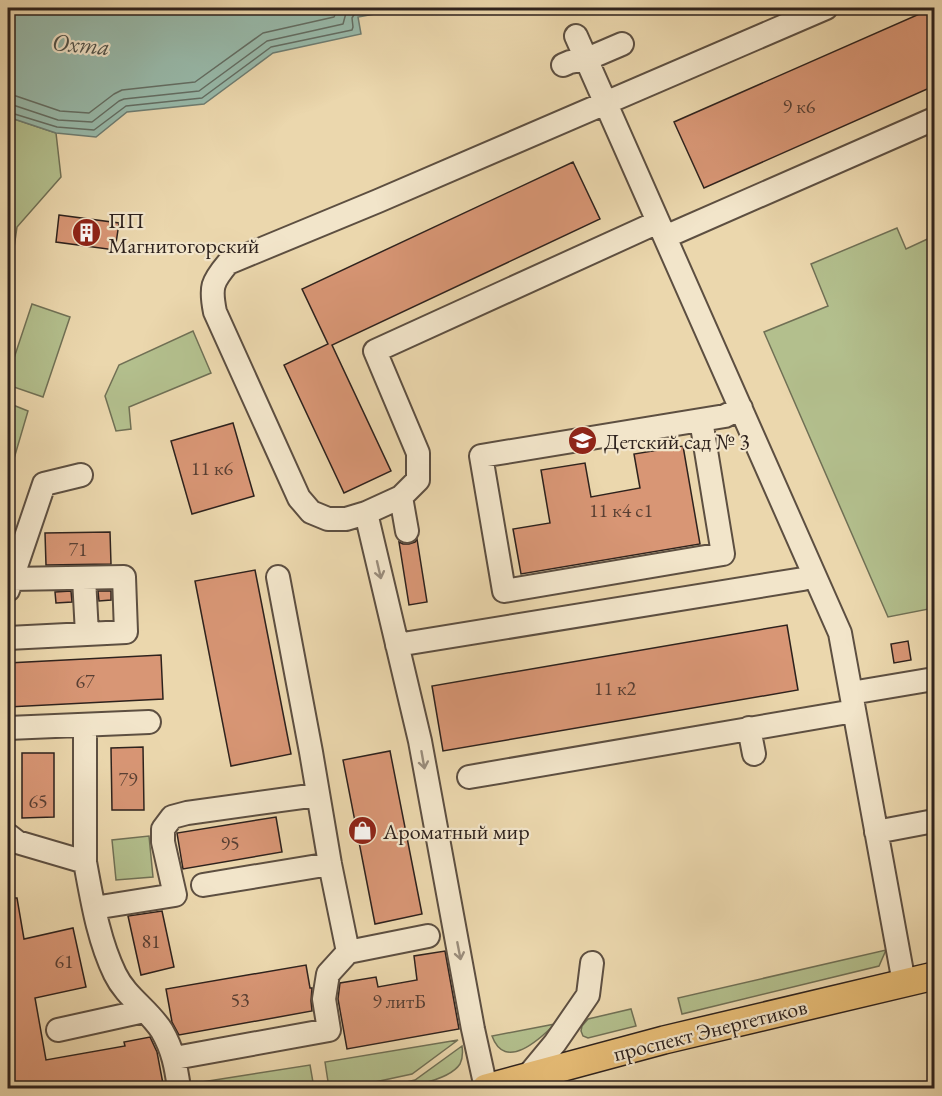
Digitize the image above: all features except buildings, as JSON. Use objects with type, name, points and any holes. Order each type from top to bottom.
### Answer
[{"type":"main road","name":"проспект Энергетиков","points":[[486,1089],[528,1083],[664,1040],[903,983],[934,979]]},
{"type":"lane","points":[[826,8],[378,201],[228,263],[213,283],[212,297],[215,312],[299,498],[311,512],[328,519],[346,519],[366,513],[401,497],[418,480],[418,453],[375,351],[662,229],[934,119]]},
{"type":"lane","points":[[576,36],[840,633],[853,702],[850,740],[876,831],[903,983]]},
{"type":"lane","points":[[563,64],[587,59],[622,44]]},
{"type":"lane","points":[[701,420],[723,554],[504,591],[481,456],[724,416],[741,408]]},
{"type":"lane","points":[[8,638],[126,632],[124,577],[9,581],[44,484],[81,475]]},
{"type":"lane","points":[[401,497],[407,531]]},
{"type":"lane","points":[[366,513],[420,741],[486,1089]]},
{"type":"lane","points":[[397,645],[803,579],[814,575]]},
{"type":"lane","points":[[278,577],[348,952]]},
{"type":"lane","points":[[84,578],[87,634]]},
{"type":"lane","points":[[469,777],[749,728],[934,679]]},
{"type":"lane","points":[[8,728],[149,722]]},
{"type":"lane","points":[[85,725],[84,862],[93,908],[115,975],[131,998],[161,1030],[175,1058],[179,1089]]},
{"type":"lane","points":[[749,728],[754,754]]},
{"type":"lane","points":[[93,908],[175,895],[163,829],[172,817],[317,795]]},
{"type":"lane","points":[[876,831],[934,821]]},
{"type":"lane","points":[[8,835],[17,842],[84,862]]},
{"type":"lane","points":[[203,885],[330,864]]},
{"type":"lane","points":[[175,1058],[328,1030],[324,999],[328,974],[348,952],[428,936]]},
{"type":"lane","points":[[528,1083],[588,995],[592,963]]},
{"type":"lane","points":[[58,1030],[144,1011]]},
{"type":"green space","points":[[8,117],[56,133],[61,177],[17,227],[8,290]]},
{"type":"green space","points":[[897,228],[906,249],[934,236],[934,608],[888,617],[764,332],[828,306],[811,264]]},
{"type":"green space","points":[[32,304],[70,317],[43,397],[8,385],[8,376]]},
{"type":"green space","points":[[193,331],[211,373],[129,407],[131,429],[116,431],[105,396],[119,365]]},
{"type":"green space","points":[[8,403],[28,411],[8,479]]},
{"type":"green space","points":[[149,836],[153,877],[116,880],[112,840]]},
{"type":"green space","points":[[886,950],[879,966],[682,1014],[678,998]]},
{"type":"green space","points":[[631,1009],[636,1026],[588,1038],[583,1036],[582,1026],[588,1019]]},
{"type":"green space","points":[[555,1024],[532,1044],[514,1052],[505,1051],[498,1046],[492,1036]]},
{"type":"green space","points":[[458,1040],[412,1074],[347,1088],[329,1088],[325,1062]]},
{"type":"green space","points":[[462,1046],[460,1064],[445,1075],[411,1086],[380,1088],[415,1080]]},
{"type":"green space","points":[[310,1065],[314,1088],[193,1088],[202,1082]]},
{"type":"water","name":"Охта","points":[[8,8],[408,8],[358,17],[361,34],[273,53],[204,104],[127,112],[96,137],[56,133],[8,117]]},
{"type":"place","name":"ПП Магнитогорский","points":[[87,233]]},
{"type":"place","name":"Детский сад № 3","points":[[583,441]]},
{"type":"place","name":"Ароматный мир","points":[[362,831]]}]
